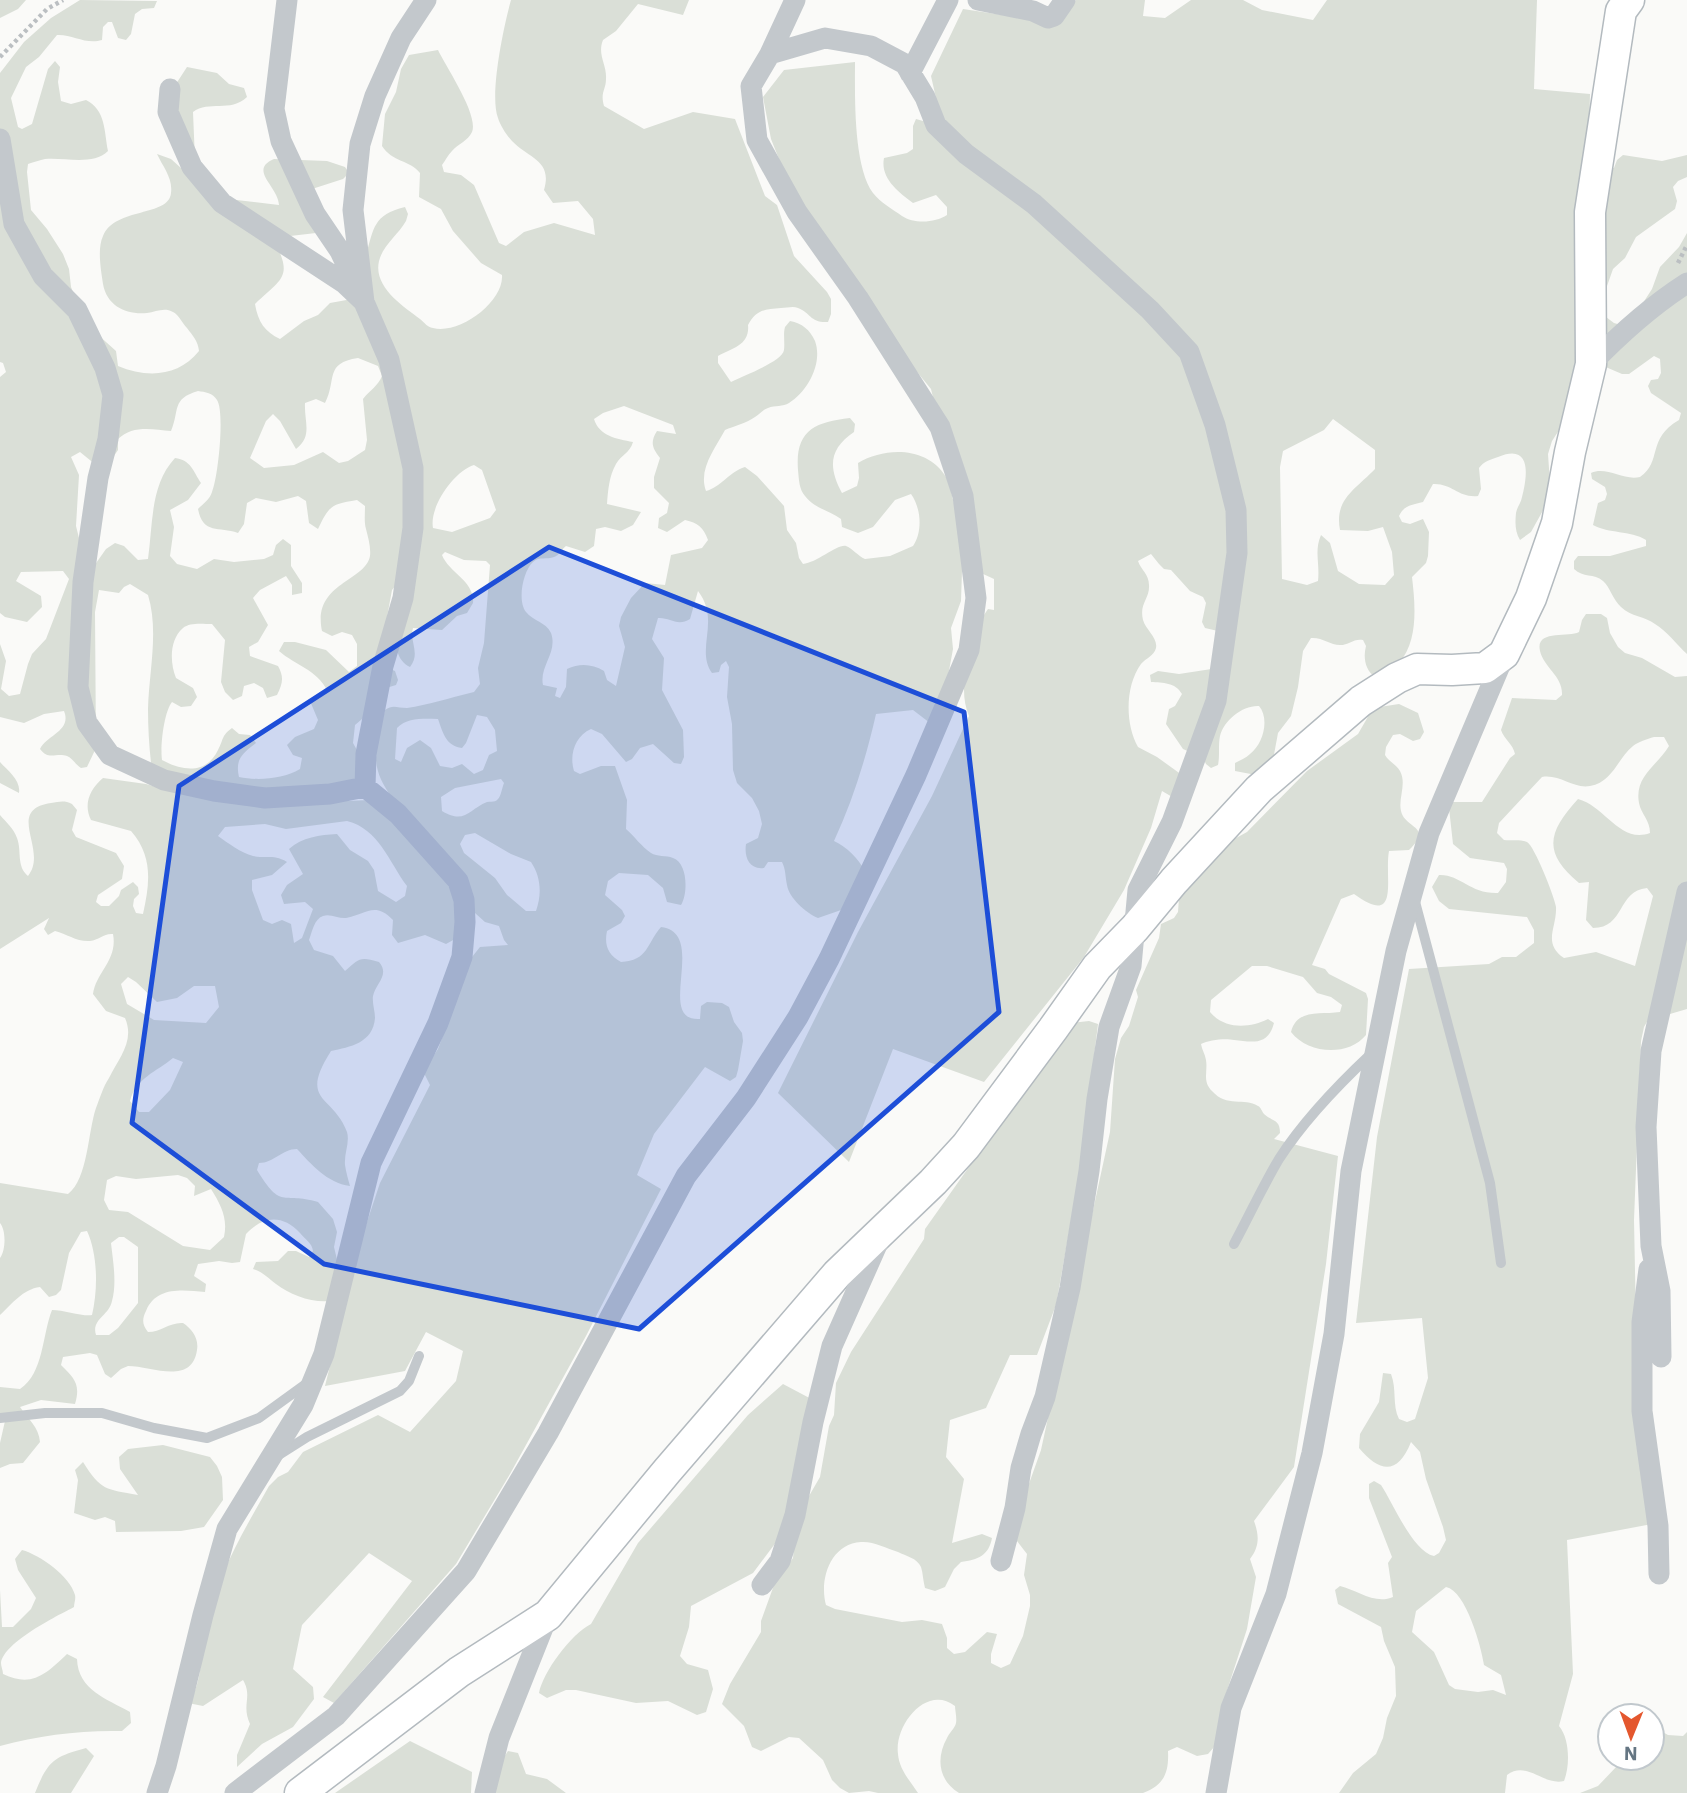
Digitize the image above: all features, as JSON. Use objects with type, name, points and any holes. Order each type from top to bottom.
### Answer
[{"type":"street","points":[[287,0],[274,109],[281,141],[315,214],[340,251],[389,360],[413,468],[413,528],[403,598],[383,666],[366,754],[365,787]]},
{"type":"street","points":[[364,302],[353,210],[360,144],[375,96],[401,38],[426,0]]},
{"type":"street","points":[[235,1793],[336,1716],[466,1571],[548,1433],[686,1176],[746,1098],[798,1017],[829,959],[916,775],[969,650],[976,598],[975,585],[962,496],[940,427],[879,331],[797,212],[757,140],[751,86],[770,54],[795,0]]},
{"type":"street","points":[[911,73],[948,0]]},
{"type":"street","points":[[978,0],[1033,11],[1048,18],[1054,16],[1065,0]]},
{"type":"street","points":[[1216,1793],[1231,1708],[1276,1594],[1312,1453],[1334,1334],[1351,1171],[1396,951],[1429,834],[1504,654],[1531,598],[1557,523],[1570,452],[1591,364],[1590,212],[1623,4]]},
{"type":"street","points":[[770,54],[825,38],[871,46],[905,64],[925,97],[936,125],[966,154],[1034,204],[1150,310],[1189,352],[1223,456],[1236,510],[1237,553],[1216,701],[1172,822],[1138,890],[1131,966],[1109,1027],[1070,1288],[1045,1397],[1021,1468],[1015,1508],[1001,1561]]},
{"type":"street","points":[[170,89],[168,112],[192,167],[222,203],[344,283],[364,302]]},
{"type":"street","points":[[0,139],[14,224],[43,276],[77,310],[105,368],[113,395],[83,582],[78,687],[87,723],[110,755],[164,780],[265,798],[330,794],[365,787]]},
{"type":"street","points":[[1591,364],[1657,302],[1687,283]]},
{"type":"street","points":[[485,1793],[499,1738],[548,1615],[667,1471],[838,1274],[966,1146],[1097,967],[1259,789],[1361,701],[1396,678],[1418,669],[1485,668],[1504,654]]},
{"type":"street","points":[[158,1793],[227,1529],[303,1405],[315,1377],[324,1354],[371,1163],[438,1023],[462,957],[464,900],[458,881],[398,814],[365,787]]},
{"type":"street","points":[[1661,1357],[1660,1291],[1651,1246],[1646,1127],[1651,1051],[1687,892]]},
{"type":"street","points":[[762,1585],[780,1561],[795,1515],[813,1422],[832,1346],[884,1230]]},
{"type":"street","points":[[1651,1246],[1642,1322],[1642,1411],[1657,1513],[1659,1574]]},
{"type":"street","points":[[300,1793],[458,1672],[548,1615]]},
{"type":"lane","points":[[1413,891],[1490,1183],[1501,1263]]},
{"type":"lane","points":[[1234,1244],[1280,1158],[1304,1124],[1350,1073],[1376,1050]]},
{"type":"lane","points":[[266,1463],[307,1437],[400,1391],[409,1381],[419,1356]]},
{"type":"lane","points":[[0,1418],[45,1413],[102,1413],[154,1428],[207,1438],[259,1418],[315,1377]]},
{"type":"path","points":[[0,57],[47,9],[64,0]]},
{"type":"highlighted area","points":[[549,547],[964,712],[999,1012],[639,1329],[324,1264],[132,1123],[179,786]]},
{"type":"shaded area","points":[[0,0],[26,0],[18,9],[0,18]]},
{"type":"shaded area","points":[[80,0],[157,1],[154,8],[142,9],[135,14],[131,34],[126,40],[118,38],[112,22],[103,27],[102,40],[90,41],[57,35],[39,57],[26,67],[11,98],[18,127],[22,129],[32,124],[48,69],[55,61],[60,67],[58,82],[61,101],[71,104],[86,100],[93,104],[101,115],[108,151],[102,156],[86,160],[45,159],[28,164],[31,210],[63,254],[69,269],[71,287],[86,324],[116,351],[118,366],[140,372],[162,373],[191,360],[199,351],[198,344],[173,312],[125,311],[113,303],[103,284],[100,247],[109,227],[118,220],[152,210],[168,201],[171,193],[170,182],[157,154],[171,159],[181,168],[174,87],[187,67],[217,73],[229,84],[244,88],[247,97],[227,106],[206,107],[193,112],[195,160],[228,199],[279,205],[264,173],[267,163],[274,159],[327,161],[345,167],[349,173],[343,179],[312,189],[316,233],[273,238],[284,269],[279,282],[255,304],[266,330],[280,339],[304,321],[318,315],[330,303],[352,299],[376,224],[387,214],[405,207],[408,214],[406,221],[379,261],[380,279],[398,302],[428,326],[444,329],[467,321],[488,305],[496,296],[502,275],[481,263],[453,231],[441,209],[419,197],[420,173],[391,155],[382,146],[385,114],[396,92],[401,69],[409,55],[438,50],[461,91],[471,114],[472,132],[442,165],[444,172],[461,175],[474,185],[499,243],[506,246],[524,232],[554,223],[595,235],[593,219],[578,201],[553,203],[544,190],[546,180],[542,166],[512,141],[499,121],[496,77],[511,0],[689,0],[683,15],[638,4],[616,31],[603,40],[601,50],[606,79],[604,106],[644,129],[693,112],[735,119],[765,196],[777,205],[794,256],[831,299],[828,322],[818,321],[796,307],[762,311],[754,316],[748,325],[743,341],[718,356],[718,363],[731,382],[761,368],[782,355],[785,327],[790,321],[808,330],[817,349],[812,376],[796,398],[787,404],[766,409],[748,421],[725,430],[709,459],[704,475],[706,491],[745,467],[757,476],[784,506],[787,530],[796,543],[803,564],[842,546],[865,559],[890,556],[913,546],[918,534],[919,513],[911,494],[895,500],[873,527],[858,533],[842,527],[841,519],[813,504],[805,496],[799,477],[800,446],[809,431],[826,422],[850,418],[855,424],[854,432],[840,445],[833,459],[834,475],[842,493],[857,486],[858,463],[880,454],[905,452],[928,459],[938,467],[946,477],[955,507],[962,517],[931,389],[895,345],[795,199],[771,139],[763,97],[784,70],[855,62],[856,130],[866,181],[876,196],[902,216],[912,220],[931,221],[947,215],[947,207],[936,195],[913,203],[907,199],[887,178],[884,158],[913,149],[913,126],[916,119],[923,121],[936,98],[931,76],[963,9],[1055,23],[1076,0],[1145,0],[1143,16],[1165,18],[1191,0],[1243,0],[1262,10],[1313,20],[1327,0],[1537,0],[1534,89],[1590,94],[1588,168],[1614,168],[1623,155],[1662,161],[1687,155],[1687,177],[1673,187],[1677,201],[1675,209],[1636,237],[1625,258],[1613,269],[1600,306],[1602,314],[1621,325],[1639,309],[1652,289],[1660,267],[1679,247],[1687,233],[1687,654],[1659,627],[1621,607],[1603,581],[1574,569],[1574,561],[1578,556],[1610,556],[1646,546],[1646,540],[1640,537],[1593,525],[1598,503],[1605,500],[1607,494],[1605,487],[1592,479],[1591,473],[1603,471],[1640,477],[1651,464],[1662,435],[1679,420],[1681,413],[1651,393],[1648,386],[1651,380],[1658,379],[1661,373],[1660,359],[1654,356],[1629,374],[1622,374],[1601,365],[1552,441],[1548,454],[1550,483],[1546,505],[1531,532],[1520,540],[1516,531],[1516,517],[1526,471],[1522,457],[1517,454],[1487,461],[1479,468],[1481,489],[1478,496],[1465,495],[1440,484],[1433,484],[1423,502],[1403,510],[1399,516],[1402,522],[1410,524],[1423,519],[1429,532],[1426,563],[1412,577],[1413,633],[1405,654],[1397,665],[1375,677],[1366,663],[1366,646],[1363,640],[1340,645],[1311,638],[1303,651],[1291,716],[1278,733],[1273,760],[1256,775],[1235,771],[1235,763],[1255,750],[1261,738],[1264,718],[1259,706],[1241,711],[1226,724],[1220,736],[1218,765],[1211,768],[1203,758],[1183,749],[1166,724],[1169,709],[1175,706],[1182,694],[1172,685],[1151,682],[1150,675],[1158,671],[1179,674],[1218,668],[1218,631],[1205,628],[1202,622],[1206,603],[1203,597],[1190,591],[1171,570],[1164,569],[1151,554],[1138,561],[1149,585],[1142,609],[1143,620],[1156,648],[1141,664],[1132,683],[1129,716],[1138,747],[1182,775],[1174,798],[1162,791],[1151,828],[1124,890],[1084,957],[984,1082],[893,1049],[849,1162],[778,1093],[858,932],[932,796],[969,716],[965,703],[965,678],[984,615],[988,609],[994,610],[994,579],[981,573],[962,571],[961,601],[951,628],[953,649],[946,687],[930,723],[913,710],[876,714],[858,779],[834,841],[852,853],[865,871],[844,909],[818,918],[803,909],[791,895],[782,862],[768,862],[764,868],[759,868],[751,865],[747,858],[746,844],[758,838],[762,824],[759,811],[752,798],[737,783],[733,770],[732,724],[727,697],[729,667],[726,661],[719,672],[712,673],[707,664],[708,613],[705,602],[698,591],[690,619],[677,622],[658,618],[652,639],[664,658],[662,690],[683,730],[684,757],[681,764],[674,763],[653,744],[640,748],[632,759],[626,762],[602,734],[591,729],[577,741],[573,753],[574,771],[580,774],[601,766],[615,766],[627,800],[626,829],[651,853],[678,861],[684,872],[686,887],[681,905],[667,902],[663,888],[648,875],[619,873],[608,881],[605,895],[625,916],[621,923],[607,931],[608,949],[621,962],[630,961],[642,955],[661,927],[675,933],[681,944],[681,1007],[687,1016],[700,1019],[701,1006],[707,1002],[722,1003],[729,1007],[734,1022],[742,1033],[743,1041],[736,1077],[730,1081],[705,1067],[654,1134],[637,1175],[661,1189],[586,1336],[510,1474],[456,1564],[334,1703],[323,1697],[412,1581],[369,1553],[302,1625],[293,1669],[313,1687],[314,1699],[293,1727],[262,1744],[237,1767],[237,1755],[250,1724],[247,1691],[243,1680],[203,1706],[188,1703],[197,1685],[211,1605],[233,1553],[269,1486],[288,1472],[303,1452],[378,1415],[410,1432],[456,1381],[463,1351],[426,1332],[405,1371],[325,1386],[362,1237],[380,1183],[430,1085],[423,1071],[438,1049],[472,957],[480,947],[508,945],[499,926],[485,922],[475,913],[455,939],[446,944],[425,935],[398,943],[392,935],[393,920],[381,911],[370,910],[346,918],[326,915],[317,920],[309,940],[314,950],[333,956],[345,971],[357,961],[367,959],[379,962],[383,971],[373,996],[375,1018],[370,1033],[346,1048],[331,1051],[318,1080],[321,1097],[341,1120],[347,1132],[345,1165],[350,1186],[327,1177],[297,1149],[259,1163],[257,1170],[265,1183],[278,1195],[318,1202],[333,1219],[337,1232],[334,1247],[339,1268],[330,1301],[316,1301],[294,1295],[253,1269],[256,1262],[278,1261],[288,1251],[296,1251],[309,1257],[313,1251],[308,1242],[287,1223],[273,1220],[260,1223],[246,1234],[240,1262],[198,1264],[194,1276],[206,1284],[205,1292],[163,1293],[156,1297],[146,1311],[143,1322],[148,1332],[178,1323],[183,1323],[192,1331],[197,1350],[194,1361],[187,1368],[169,1372],[128,1366],[111,1378],[105,1374],[97,1355],[90,1353],[63,1357],[61,1365],[77,1386],[75,1404],[41,1400],[20,1407],[35,1427],[40,1442],[23,1463],[0,1468],[0,1443],[5,1421],[0,1418],[0,1387],[20,1389],[28,1382],[38,1364],[52,1310],[92,1315],[96,1284],[91,1240],[87,1231],[81,1232],[69,1253],[61,1290],[49,1297],[40,1287],[34,1288],[18,1298],[0,1315],[0,1258],[4,1240],[0,1223],[0,1183],[68,1194],[75,1187],[84,1166],[96,1108],[127,1042],[128,1026],[125,1018],[106,1011],[93,994],[110,959],[113,934],[90,941],[55,931],[48,935],[44,929],[49,918],[0,949],[0,815],[16,835],[22,868],[28,876],[34,855],[29,822],[31,814],[37,807],[51,803],[72,804],[77,810],[72,830],[76,837],[116,853],[124,866],[122,879],[98,895],[96,902],[101,906],[109,906],[121,890],[133,882],[138,887],[139,894],[134,899],[133,906],[136,913],[143,914],[148,870],[143,850],[131,831],[91,820],[89,797],[103,778],[146,784],[174,792],[163,771],[151,763],[148,709],[153,623],[148,595],[130,584],[119,593],[99,590],[95,612],[96,748],[87,767],[81,768],[67,756],[50,755],[40,749],[62,728],[66,718],[64,711],[44,714],[24,723],[0,717],[0,644],[6,661],[1,689],[9,696],[20,694],[32,654],[46,639],[69,579],[63,571],[21,572],[16,581],[41,596],[42,607],[27,622],[5,617],[0,613],[0,377],[6,372],[0,362],[0,73],[24,42],[51,18]],"holes":[[[358,358],[378,366],[382,376],[363,399],[367,440],[365,450],[348,461],[339,463],[323,452],[294,465],[264,468],[250,458],[266,421],[273,414],[296,449],[301,444],[306,434],[305,403],[316,399],[325,403],[333,374],[340,364]],[[206,392],[217,400],[219,407],[220,445],[214,485],[210,497],[198,509],[200,517],[208,526],[238,533],[244,524],[247,503],[256,498],[276,502],[298,496],[306,501],[309,523],[318,529],[325,515],[336,505],[357,500],[365,506],[370,556],[359,572],[331,593],[321,615],[322,631],[332,636],[342,632],[352,635],[357,644],[357,666],[349,672],[326,650],[295,642],[284,642],[279,651],[318,677],[327,690],[310,701],[318,720],[314,729],[295,737],[287,745],[293,755],[302,758],[300,769],[286,775],[262,779],[239,777],[241,757],[256,743],[250,735],[239,734],[232,728],[224,736],[213,758],[200,767],[178,767],[162,760],[162,746],[165,721],[172,702],[181,707],[191,706],[197,697],[193,688],[176,678],[173,666],[173,645],[178,633],[186,626],[212,624],[225,640],[221,682],[225,692],[233,700],[242,696],[244,686],[254,683],[263,688],[267,698],[277,695],[282,680],[278,666],[250,656],[249,647],[258,642],[268,625],[253,598],[260,590],[286,576],[292,585],[292,595],[302,593],[302,583],[291,566],[291,545],[283,539],[276,545],[273,555],[264,559],[234,562],[214,559],[197,569],[177,564],[170,556],[174,527],[170,510],[188,500],[201,483],[188,464],[175,458],[161,480],[157,493],[148,559],[138,560],[124,546],[115,543],[106,549],[94,566],[80,542],[76,526],[79,475],[71,457],[80,452],[96,465],[107,466],[118,450],[118,439],[124,435],[143,429],[171,431],[180,402],[189,394]],[[624,406],[673,425],[676,434],[657,431],[653,438],[654,448],[660,458],[654,477],[654,488],[669,503],[667,513],[659,518],[658,528],[667,532],[685,520],[699,526],[708,540],[702,548],[671,555],[665,585],[645,583],[631,598],[619,626],[625,647],[616,686],[607,680],[604,671],[586,665],[577,666],[567,669],[566,687],[560,698],[555,696],[557,688],[543,685],[542,678],[553,640],[549,629],[529,615],[523,607],[522,586],[526,572],[535,560],[556,556],[566,546],[585,552],[594,546],[596,529],[605,527],[621,531],[633,525],[641,512],[607,504],[614,469],[633,442],[609,436],[596,425],[594,419]],[[1333,419],[1375,450],[1375,469],[1348,495],[1343,502],[1339,519],[1340,530],[1368,531],[1383,527],[1392,552],[1394,575],[1385,585],[1359,584],[1338,571],[1330,543],[1321,535],[1318,581],[1307,585],[1282,579],[1280,467],[1283,451],[1324,430]],[[474,465],[482,470],[496,510],[490,518],[452,532],[433,528],[439,500],[459,474]],[[445,552],[464,560],[486,561],[490,565],[484,643],[478,668],[480,684],[474,692],[415,707],[393,707],[385,710],[376,756],[380,776],[393,799],[347,801],[360,783],[358,752],[353,743],[355,725],[386,688],[396,685],[398,680],[395,671],[390,669],[385,628],[392,590],[396,585],[395,643],[403,662],[410,667],[415,657],[413,628],[442,630],[457,616],[467,613],[473,603],[470,589],[442,555]],[[477,715],[487,717],[495,730],[497,751],[489,755],[483,770],[474,774],[462,764],[452,768],[440,766],[431,748],[420,740],[407,748],[401,762],[395,759],[397,728],[411,720],[438,719],[446,738],[462,748],[466,743]],[[501,779],[504,783],[497,800],[487,802],[462,816],[442,811],[441,797],[455,788]],[[347,821],[358,825],[375,839],[389,857],[407,886],[405,896],[396,902],[378,891],[374,870],[368,861],[350,850],[337,834],[305,839],[289,849],[303,874],[287,885],[281,895],[284,904],[305,902],[313,909],[302,938],[294,943],[291,924],[282,920],[272,924],[263,920],[252,890],[252,880],[272,875],[287,862],[274,857],[253,856],[239,850],[218,836],[225,827],[265,824],[286,829]],[[475,833],[531,862],[540,886],[536,911],[526,911],[507,895],[495,878],[464,853],[460,844],[465,835]],[[128,977],[157,1002],[177,998],[194,986],[215,986],[219,1007],[206,1023],[154,1020],[127,1004],[121,984]],[[173,1058],[183,1062],[170,1090],[149,1112],[139,1112],[130,1101],[142,1081]],[[178,1175],[187,1178],[195,1186],[194,1196],[211,1189],[223,1212],[224,1237],[210,1250],[183,1246],[128,1212],[109,1210],[104,1200],[107,1180],[116,1176],[136,1179]],[[124,1237],[138,1247],[138,1303],[109,1335],[96,1335],[96,1325],[112,1301],[114,1279],[111,1243]]]},
{"type":"shaded area","points":[[1586,614],[1601,614],[1607,618],[1610,633],[1625,653],[1642,658],[1675,677],[1687,676],[1687,1009],[1670,1014],[1652,1013],[1644,1027],[1641,1041],[1634,1220],[1637,1373],[1652,1524],[1567,1540],[1573,1674],[1559,1726],[1563,1731],[1568,1753],[1564,1781],[1556,1782],[1521,1770],[1507,1775],[1505,1793],[1339,1793],[1353,1773],[1376,1754],[1396,1696],[1395,1667],[1381,1627],[1338,1604],[1335,1590],[1340,1586],[1373,1598],[1393,1597],[1388,1563],[1392,1557],[1369,1498],[1369,1484],[1374,1481],[1381,1485],[1411,1537],[1426,1553],[1434,1556],[1439,1553],[1446,1540],[1420,1452],[1411,1442],[1400,1460],[1388,1467],[1374,1462],[1359,1448],[1360,1434],[1379,1402],[1383,1373],[1391,1374],[1397,1414],[1399,1419],[1407,1422],[1415,1419],[1428,1378],[1422,1318],[1356,1323],[1377,1137],[1409,969],[1489,964],[1502,957],[1516,957],[1534,943],[1534,930],[1527,917],[1449,909],[1439,901],[1432,887],[1439,875],[1488,892],[1498,893],[1506,882],[1507,869],[1504,863],[1470,858],[1453,844],[1449,808],[1452,802],[1482,802],[1515,754],[1501,730],[1512,698],[1556,700],[1562,695],[1560,682],[1542,657],[1540,644],[1547,637],[1579,632]],"holes":[[[1654,737],[1664,737],[1669,746],[1643,778],[1638,794],[1650,833],[1639,835],[1621,829],[1588,803],[1578,799],[1560,822],[1553,842],[1559,861],[1567,872],[1579,883],[1589,882],[1586,920],[1593,928],[1611,922],[1630,896],[1637,891],[1647,888],[1653,896],[1635,966],[1596,952],[1564,958],[1557,952],[1552,941],[1556,907],[1539,862],[1527,842],[1504,840],[1497,833],[1499,823],[1542,777],[1584,786],[1598,784],[1633,746]],[[1446,1587],[1460,1598],[1466,1608],[1480,1645],[1484,1665],[1501,1675],[1506,1695],[1493,1690],[1478,1692],[1455,1689],[1449,1685],[1434,1652],[1412,1632],[1416,1611]]]},
{"type":"shaded area","points":[[1399,704],[1418,713],[1424,732],[1420,739],[1413,741],[1400,734],[1393,735],[1385,755],[1400,771],[1403,781],[1401,811],[1419,832],[1419,836],[1409,850],[1389,851],[1388,885],[1384,902],[1379,905],[1369,903],[1354,894],[1341,899],[1312,965],[1325,969],[1329,974],[1366,993],[1366,1035],[1349,1047],[1339,1050],[1307,1045],[1291,1032],[1294,1024],[1311,1014],[1340,1012],[1342,1005],[1331,997],[1317,993],[1303,977],[1267,966],[1252,966],[1211,1000],[1210,1012],[1223,1022],[1238,1026],[1268,1019],[1274,1023],[1268,1036],[1258,1041],[1222,1039],[1201,1044],[1206,1060],[1207,1084],[1218,1096],[1229,1101],[1253,1103],[1259,1107],[1279,1125],[1280,1133],[1274,1139],[1338,1156],[1326,1264],[1294,1467],[1254,1521],[1258,1540],[1250,1559],[1256,1577],[1247,1629],[1222,1706],[1215,1746],[1208,1754],[1197,1756],[1177,1747],[1168,1751],[1164,1777],[1156,1786],[1143,1793],[959,1793],[947,1782],[941,1768],[943,1746],[956,1721],[955,1706],[944,1701],[933,1700],[923,1704],[914,1711],[901,1732],[898,1743],[900,1765],[918,1793],[849,1793],[832,1780],[823,1760],[799,1738],[789,1737],[761,1751],[752,1747],[744,1726],[722,1704],[730,1684],[761,1632],[761,1621],[774,1585],[793,1558],[794,1548],[783,1533],[753,1573],[691,1606],[689,1627],[680,1656],[687,1664],[708,1670],[713,1689],[706,1712],[697,1715],[668,1701],[636,1703],[576,1690],[566,1690],[547,1698],[539,1693],[559,1654],[575,1636],[591,1624],[638,1543],[748,1415],[783,1384],[817,1402],[803,1503],[809,1496],[820,1477],[829,1426],[834,1415],[836,1383],[851,1352],[924,1239],[925,1229],[1071,1023],[1089,1021],[1098,1024],[1080,1170],[1056,1305],[1037,1355],[1010,1355],[986,1408],[950,1420],[946,1457],[964,1479],[952,1543],[982,1534],[992,1538],[988,1549],[973,1560],[961,1562],[954,1569],[945,1587],[935,1591],[925,1588],[921,1567],[917,1561],[870,1543],[850,1544],[834,1556],[824,1585],[826,1605],[835,1609],[902,1622],[922,1620],[942,1624],[947,1648],[954,1654],[965,1652],[987,1632],[997,1634],[991,1663],[1001,1668],[1010,1664],[1023,1636],[1030,1606],[1024,1575],[1027,1554],[1013,1536],[1014,1526],[1041,1450],[1110,1132],[1115,1059],[1138,997],[1136,990],[1159,938],[1161,924],[1174,918],[1178,912],[1179,898],[1227,843],[1247,832],[1307,771],[1358,734],[1373,708]]},
{"type":"shaded area","points":[[0,762],[16,780],[19,793],[0,783]]},
{"type":"shaded area","points":[[163,1445],[210,1457],[217,1466],[222,1477],[223,1500],[204,1527],[181,1531],[116,1532],[115,1521],[105,1517],[95,1520],[74,1513],[78,1480],[75,1470],[83,1462],[95,1479],[105,1487],[138,1495],[120,1469],[119,1457],[128,1449]]},
{"type":"shaded area","points":[[22,1550],[37,1556],[61,1574],[75,1595],[74,1607],[32,1630],[11,1647],[1,1663],[3,1674],[22,1680],[38,1677],[67,1654],[77,1659],[82,1679],[88,1686],[103,1698],[130,1712],[131,1723],[122,1731],[61,1734],[0,1746],[0,1590],[2,1627],[13,1627],[31,1609],[36,1598],[18,1570],[15,1559]]},
{"type":"shaded area","points":[[1687,1732],[1687,1793],[1580,1793],[1598,1786],[1611,1772],[1666,1772],[1666,1734],[1683,1736]]},
{"type":"shaded area","points":[[410,1741],[472,1772],[471,1793],[335,1793]]},
{"type":"shaded area","points":[[86,1748],[94,1756],[71,1793],[35,1793],[53,1762],[66,1754]]},
{"type":"shaded area","points":[[508,1751],[518,1753],[526,1774],[547,1779],[566,1793],[495,1793],[502,1760]]}]
